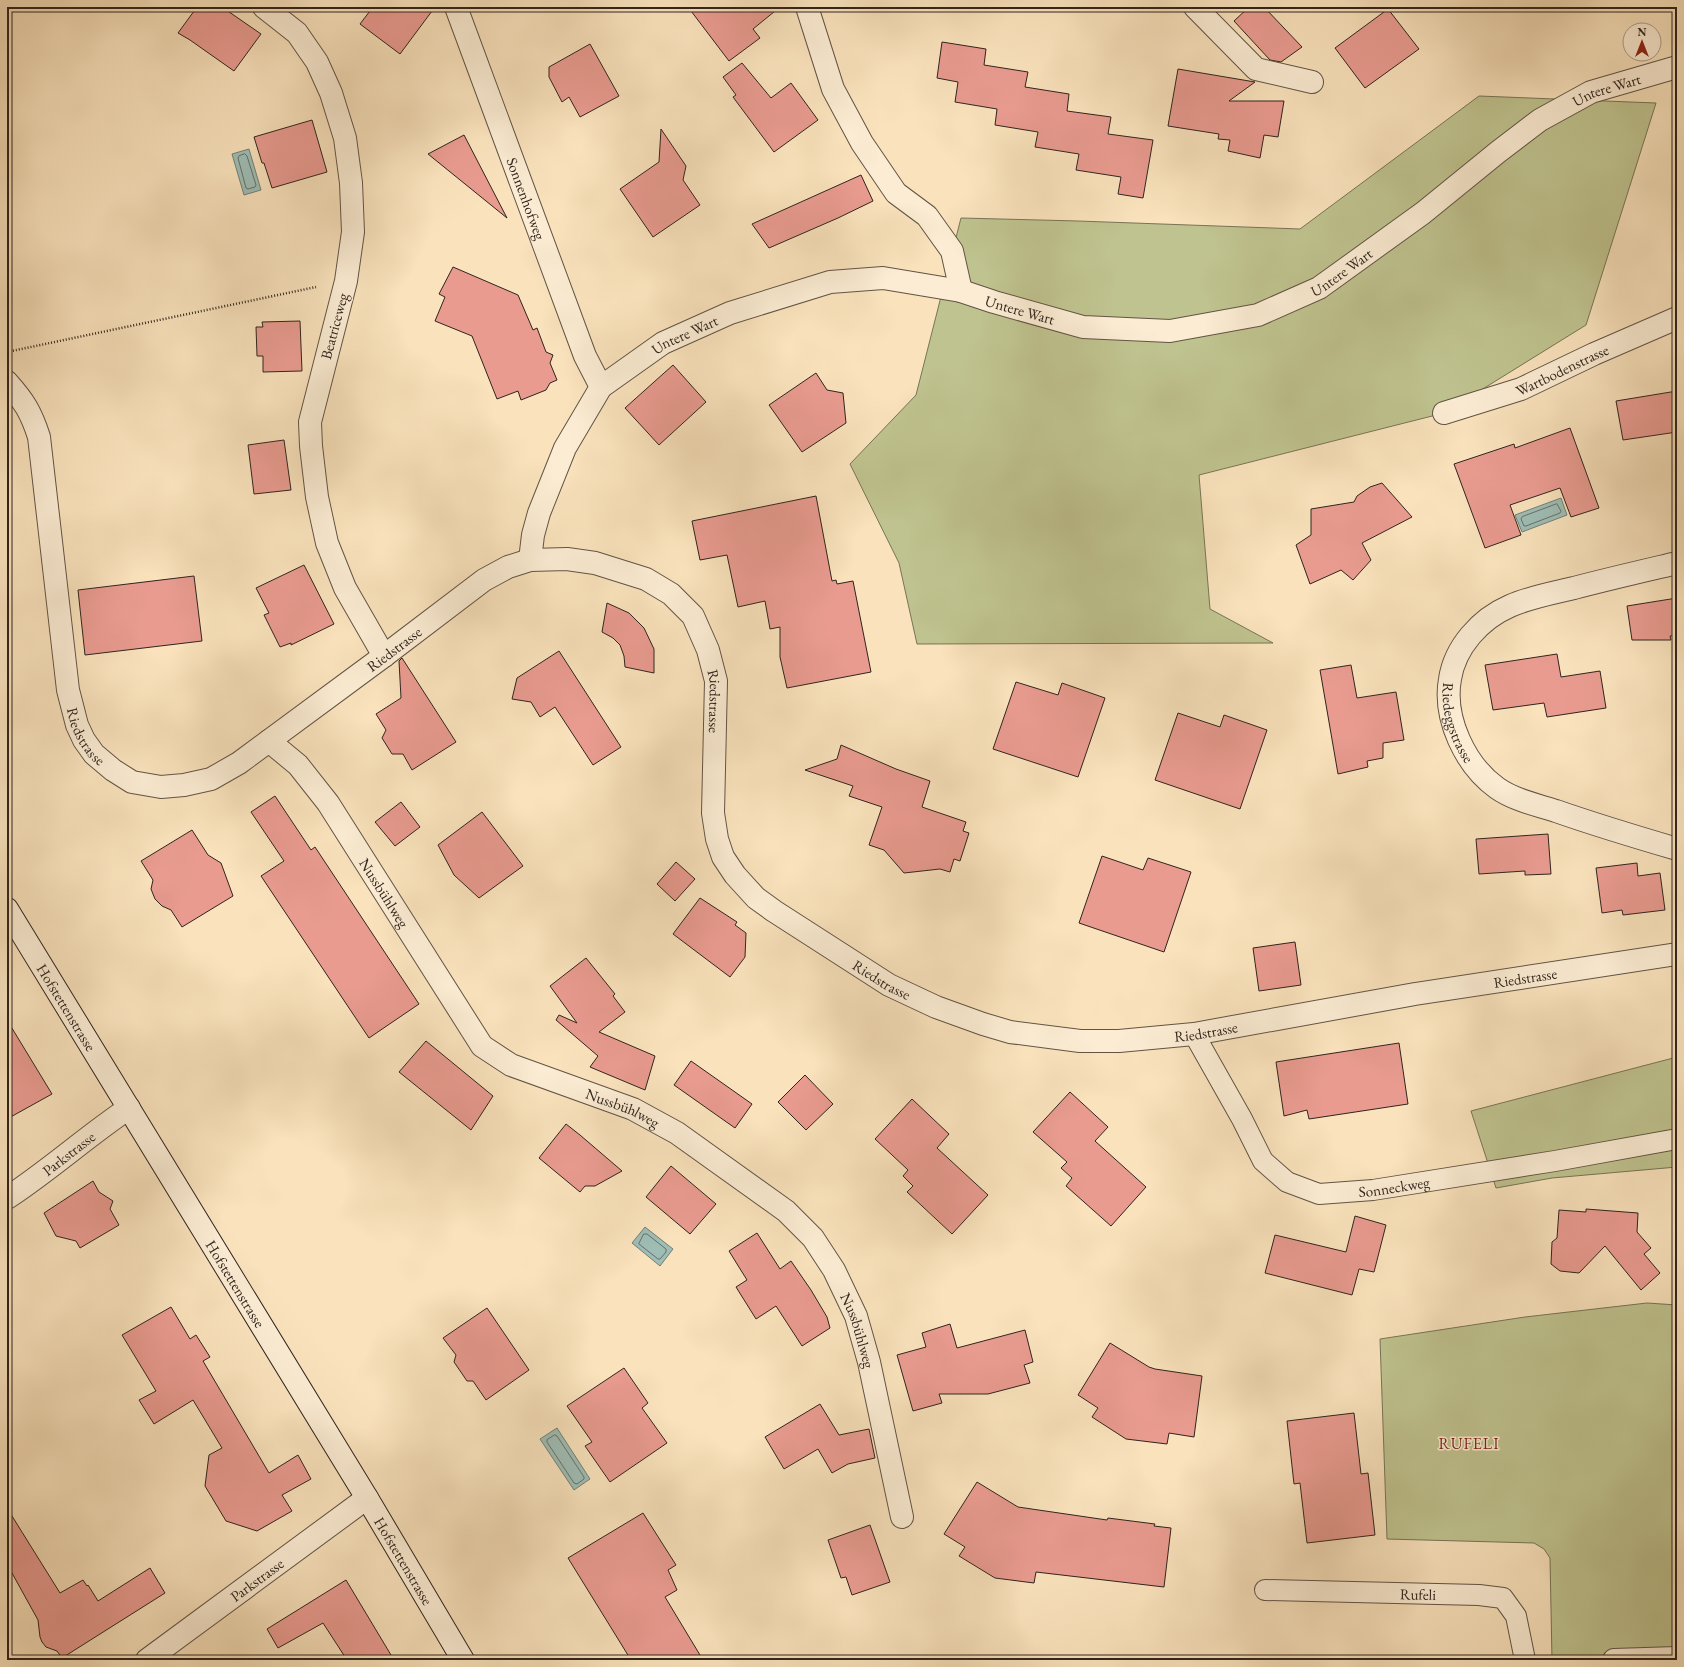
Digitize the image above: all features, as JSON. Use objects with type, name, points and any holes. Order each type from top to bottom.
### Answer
[{"type":"street","name":"Beatriceweg","points":[[264,7],[297,33],[317,62],[331,93],[345,138],[351,183],[353,232],[346,281],[310,422],[311,446],[317,496],[327,543],[345,588],[384,656]]},
{"type":"street","name":"Sonnenhofweg","points":[[456,7],[586,356],[601,388]]},
{"type":"street","points":[[807,7],[833,89],[862,144],[896,193],[927,216],[952,251],[961,291]]},
{"type":"street","points":[[1195,7],[1256,69],[1312,82]]},
{"type":"street","name":"Untere Wart","points":[[530,560],[533,535],[539,513],[565,448],[601,388],[663,343],[730,313],[830,282],[883,278],[961,291],[1083,328],[1170,331],[1258,315],[1319,288],[1423,213],[1540,120],[1591,92],[1677,68]]},
{"type":"street","name":"Wartbodenstrasse","points":[[1444,413],[1521,389],[1594,354],[1677,318]]},
{"type":"street","name":"Riedstrasse","points":[[7,382],[23,400],[33,418],[39,436],[68,690],[77,725],[84,740],[94,754],[113,770],[132,782],[162,787],[184,785],[211,779],[239,763],[484,580],[508,567],[530,560],[567,559],[594,563],[646,579],[671,594],[693,616],[708,650],[716,681],[713,813],[717,839],[723,857],[735,875],[756,898],[774,911],[889,984],[936,1007],[983,1024],[1010,1032],[1080,1041],[1119,1041],[1194,1034],[1415,994],[1677,954]]},
{"type":"street","name":"Riedeggstrasse","points":[[1677,563],[1541,596],[1510,606],[1485,620],[1468,638],[1452,666],[1449,683],[1449,700],[1454,725],[1469,758],[1482,774],[1498,788],[1523,801],[1677,849]]},
{"type":"street","name":"Nussbühlweg","points":[[269,740],[298,765],[328,803],[482,1046],[510,1065],[633,1109],[678,1133],[786,1211],[813,1238],[834,1270],[856,1316],[869,1362],[902,1517]]},
{"type":"street","name":"Hofstettenstrasse","points":[[7,909],[367,1498],[463,1660]]},
{"type":"street","name":"Parkstrasse","points":[[7,1198],[30,1183],[107,1122],[128,1108]]},
{"type":"street","name":"Parkstrasse","points":[[147,1660],[367,1498]]},
{"type":"street","points":[[1614,1660],[1677,1658]]},
{"type":"lane","name":"Sonneckweg","points":[[1194,1034],[1242,1119],[1263,1161],[1287,1182],[1319,1194],[1373,1190],[1555,1161],[1677,1139]]},
{"type":"lane","name":"Rufeli","points":[[1265,1590],[1479,1595],[1503,1598],[1516,1616],[1525,1660]]},
{"type":"path","points":[[7,352],[346,281]]},
{"type":"green space","points":[[1479,96],[1656,103],[1586,325],[1444,413],[1199,475],[1210,609],[1273,643],[917,644],[899,563],[850,464],[916,395],[961,218],[1300,229]]},
{"type":"green space","points":[[1677,1057],[1677,1167],[1552,1178],[1496,1188],[1471,1111]]},
{"type":"green space","points":[[1647,1303],[1677,1305],[1677,1660],[1552,1660],[1550,1558],[1544,1549],[1534,1543],[1387,1539],[1380,1339],[1525,1317]]},
{"type":"water","points":[[249,149],[261,190],[244,195],[232,154]]},
{"type":"water","points":[[1561,498],[1567,515],[1522,532],[1515,515]]},
{"type":"water","points":[[645,1227],[673,1249],[660,1266],[632,1243]]},
{"type":"water","points":[[557,1428],[590,1479],[574,1490],[540,1439]]},
{"type":"building","points":[[197,7],[222,7],[261,34],[234,71],[178,33]]},
{"type":"building","points":[[373,7],[435,7],[400,54],[360,24]]},
{"type":"building","points":[[688,7],[780,7],[753,29],[760,38],[729,61]]},
{"type":"building","points":[[1249,7],[1264,7],[1302,47],[1281,62],[1270,60],[1234,21]]},
{"type":"building","points":[[1388,9],[1419,49],[1365,88],[1335,48]]},
{"type":"building","points":[[942,42],[986,49],[984,65],[1028,72],[1025,87],[1069,94],[1067,111],[1111,117],[1108,134],[1153,140],[1143,198],[1118,194],[1121,177],[1076,170],[1079,154],[1035,147],[1038,132],[995,125],[997,109],[955,102],[958,82],[937,78]]},
{"type":"building","points":[[590,44],[619,96],[580,117],[569,97],[562,102],[549,77],[549,67]]},
{"type":"building","points":[[742,63],[771,98],[791,83],[818,120],[774,152],[733,97],[736,95],[723,77]]},
{"type":"building","points":[[1178,69],[1255,82],[1229,101],[1284,101],[1278,137],[1264,135],[1260,158],[1228,151],[1230,140],[1218,139],[1219,134],[1168,126]]},
{"type":"building","points":[[312,120],[327,172],[272,188],[254,137]]},
{"type":"building","points":[[661,129],[686,166],[683,180],[700,205],[653,237],[620,189],[659,162]]},
{"type":"building","points":[[464,135],[507,218],[428,154]]},
{"type":"building","points":[[861,175],[873,201],[838,218],[769,248],[752,224]]},
{"type":"building","points":[[453,267],[518,295],[533,330],[537,328],[546,352],[553,355],[550,363],[557,380],[550,383],[546,390],[521,400],[518,391],[497,399],[472,336],[435,321],[445,297],[439,294]]},
{"type":"building","points":[[300,321],[302,371],[263,372],[263,356],[257,356],[256,327],[263,327],[262,322]]},
{"type":"building","points":[[673,365],[706,402],[659,445],[625,408]]},
{"type":"building","points":[[816,373],[827,390],[843,393],[846,423],[802,452],[769,405]]},
{"type":"building","points":[[1677,391],[1677,432],[1623,440],[1616,401]]},
{"type":"building","points":[[1570,428],[1599,508],[1571,517],[1560,488],[1510,505],[1521,535],[1485,548],[1454,464],[1514,444],[1515,448]]},
{"type":"building","points":[[284,440],[291,490],[254,494],[248,445]]},
{"type":"building","points":[[1382,483],[1412,517],[1362,543],[1371,560],[1353,580],[1341,570],[1310,584],[1296,545],[1311,535],[1311,509],[1354,502],[1357,496],[1370,487]]},
{"type":"building","points":[[816,496],[832,581],[836,580],[837,584],[853,581],[871,672],[787,688],[780,657],[780,627],[770,629],[765,601],[738,607],[727,555],[700,560],[692,521]]},
{"type":"building","points":[[304,565],[334,624],[291,645],[291,643],[280,647],[264,615],[269,613],[256,588]]},
{"type":"building","points":[[194,576],[202,641],[85,655],[78,590]]},
{"type":"building","points":[[1677,598],[1677,635],[1670,636],[1671,640],[1632,640],[1627,606]]},
{"type":"building","points":[[607,603],[629,613],[644,628],[654,649],[654,673],[625,667],[624,656],[620,645],[613,638],[602,632]]},
{"type":"building","points":[[559,651],[621,747],[593,765],[555,707],[540,717],[531,702],[512,699],[517,678]]},
{"type":"building","points":[[1557,654],[1561,677],[1600,671],[1606,708],[1547,717],[1544,703],[1493,710],[1485,665]]},
{"type":"building","points":[[402,658],[456,742],[412,770],[403,754],[392,754],[382,738],[386,730],[376,714],[401,698],[399,661]]},
{"type":"building","points":[[1351,665],[1357,698],[1396,692],[1404,740],[1383,743],[1383,758],[1367,761],[1368,767],[1338,774],[1320,670]]},
{"type":"building","points":[[1016,682],[1058,695],[1062,683],[1105,698],[1078,777],[993,749]]},
{"type":"building","points":[[1178,713],[1220,727],[1224,715],[1267,730],[1240,809],[1155,780]]},
{"type":"building","points":[[841,745],[896,769],[930,781],[922,807],[966,822],[963,831],[969,833],[960,861],[954,859],[950,872],[940,869],[904,873],[884,850],[869,845],[882,807],[849,796],[853,786],[805,770],[837,759]]},
{"type":"building","points":[[275,796],[311,850],[315,847],[419,1004],[369,1038],[261,876],[284,861],[251,812]]},
{"type":"building","points":[[401,802],[420,827],[395,846],[375,822]]},
{"type":"building","points":[[482,812],[523,866],[479,898],[454,875],[438,845]]},
{"type":"building","points":[[192,830],[208,855],[221,863],[233,896],[182,927],[171,910],[162,906],[155,899],[151,889],[153,880],[141,861]]},
{"type":"building","points":[[1548,834],[1551,874],[1525,875],[1525,871],[1479,874],[1476,839]]},
{"type":"building","points":[[1102,856],[1143,870],[1148,858],[1191,872],[1164,952],[1079,923]]},
{"type":"building","points":[[676,862],[695,879],[675,901],[657,884]]},
{"type":"building","points":[[1637,863],[1638,876],[1660,873],[1665,910],[1623,915],[1622,910],[1602,913],[1596,868]]},
{"type":"building","points":[[700,898],[737,922],[735,925],[746,933],[745,957],[730,977],[673,934]]},
{"type":"building","points":[[1295,942],[1301,985],[1259,991],[1253,948]]},
{"type":"building","points":[[586,958],[615,994],[613,996],[625,1012],[599,1032],[655,1056],[645,1090],[590,1067],[598,1056],[556,1020],[559,1015],[577,1023],[550,986]]},
{"type":"building","points":[[7,1020],[52,1094],[7,1119]]},
{"type":"building","points":[[426,1041],[493,1096],[471,1130],[399,1072]]},
{"type":"building","points":[[1399,1043],[1408,1104],[1309,1119],[1307,1110],[1284,1116],[1276,1062]]},
{"type":"building","points":[[691,1061],[752,1104],[735,1128],[674,1085]]},
{"type":"building","points":[[805,1075],[833,1104],[806,1130],[778,1102]]},
{"type":"building","points":[[1070,1092],[1108,1127],[1095,1141],[1146,1187],[1111,1226],[1066,1186],[1072,1178],[1061,1168],[1067,1162],[1033,1132]]},
{"type":"building","points":[[912,1099],[949,1134],[937,1148],[988,1195],[952,1234],[907,1192],[913,1186],[903,1176],[908,1170],[875,1139]]},
{"type":"building","points":[[566,1124],[622,1171],[595,1186],[585,1186],[580,1192],[539,1158]]},
{"type":"building","points":[[671,1166],[716,1204],[690,1234],[646,1197]]},
{"type":"building","points":[[93,1181],[99,1192],[113,1201],[110,1209],[119,1225],[80,1248],[76,1241],[56,1236],[44,1213]]},
{"type":"building","points":[[1586,1209],[1638,1213],[1637,1232],[1651,1248],[1644,1254],[1660,1273],[1641,1290],[1605,1246],[1579,1273],[1560,1271],[1551,1264],[1552,1242],[1557,1238],[1559,1210],[1586,1212]]},
{"type":"building","points":[[1355,1216],[1386,1225],[1374,1272],[1359,1269],[1352,1295],[1265,1273],[1275,1235],[1346,1252]]},
{"type":"building","points":[[757,1233],[780,1269],[791,1261],[827,1317],[830,1328],[802,1346],[776,1306],[756,1319],[736,1287],[747,1280],[729,1251]]},
{"type":"building","points":[[171,1307],[190,1339],[196,1335],[210,1357],[203,1361],[269,1473],[298,1455],[311,1479],[282,1495],[292,1511],[257,1531],[226,1521],[205,1486],[209,1455],[222,1448],[193,1400],[154,1424],[139,1400],[156,1391],[122,1335]]},
{"type":"building","points":[[487,1308],[529,1370],[486,1400],[473,1381],[467,1381],[454,1362],[456,1355],[443,1338]]},
{"type":"building","points":[[950,1324],[957,1348],[1025,1330],[1033,1362],[1024,1365],[1030,1383],[988,1394],[939,1394],[942,1403],[913,1411],[897,1355],[926,1347],[922,1333]]},
{"type":"building","points":[[1110,1343],[1149,1367],[1202,1376],[1194,1437],[1169,1433],[1167,1444],[1126,1439],[1092,1417],[1098,1408],[1078,1395]]},
{"type":"building","points":[[624,1368],[648,1403],[642,1408],[667,1443],[610,1482],[585,1446],[592,1442],[567,1406]]},
{"type":"building","points":[[820,1404],[839,1435],[869,1429],[875,1458],[848,1464],[832,1473],[818,1449],[784,1469],[765,1437]]},
{"type":"building","points":[[1354,1413],[1361,1474],[1368,1473],[1375,1535],[1307,1543],[1300,1483],[1294,1484],[1287,1421]]},
{"type":"building","points":[[977,1482],[1018,1507],[1107,1520],[1108,1518],[1155,1524],[1154,1526],[1171,1528],[1164,1587],[1036,1572],[1034,1583],[995,1578],[959,1556],[965,1547],[944,1534]]},
{"type":"building","points":[[7,1508],[60,1593],[83,1580],[98,1601],[150,1568],[165,1593],[62,1658],[57,1651],[46,1647],[42,1642],[38,1620],[7,1564]]},
{"type":"building","points":[[643,1513],[676,1565],[668,1570],[677,1590],[665,1597],[703,1660],[631,1660],[568,1558]]},
{"type":"building","points":[[870,1525],[890,1582],[852,1595],[846,1577],[841,1578],[828,1540]]},
{"type":"building","points":[[346,1580],[394,1660],[347,1660],[323,1623],[278,1648],[267,1629]]},
{"type":"district","name":"RUFELI","points":[[1469,1443]]}]
